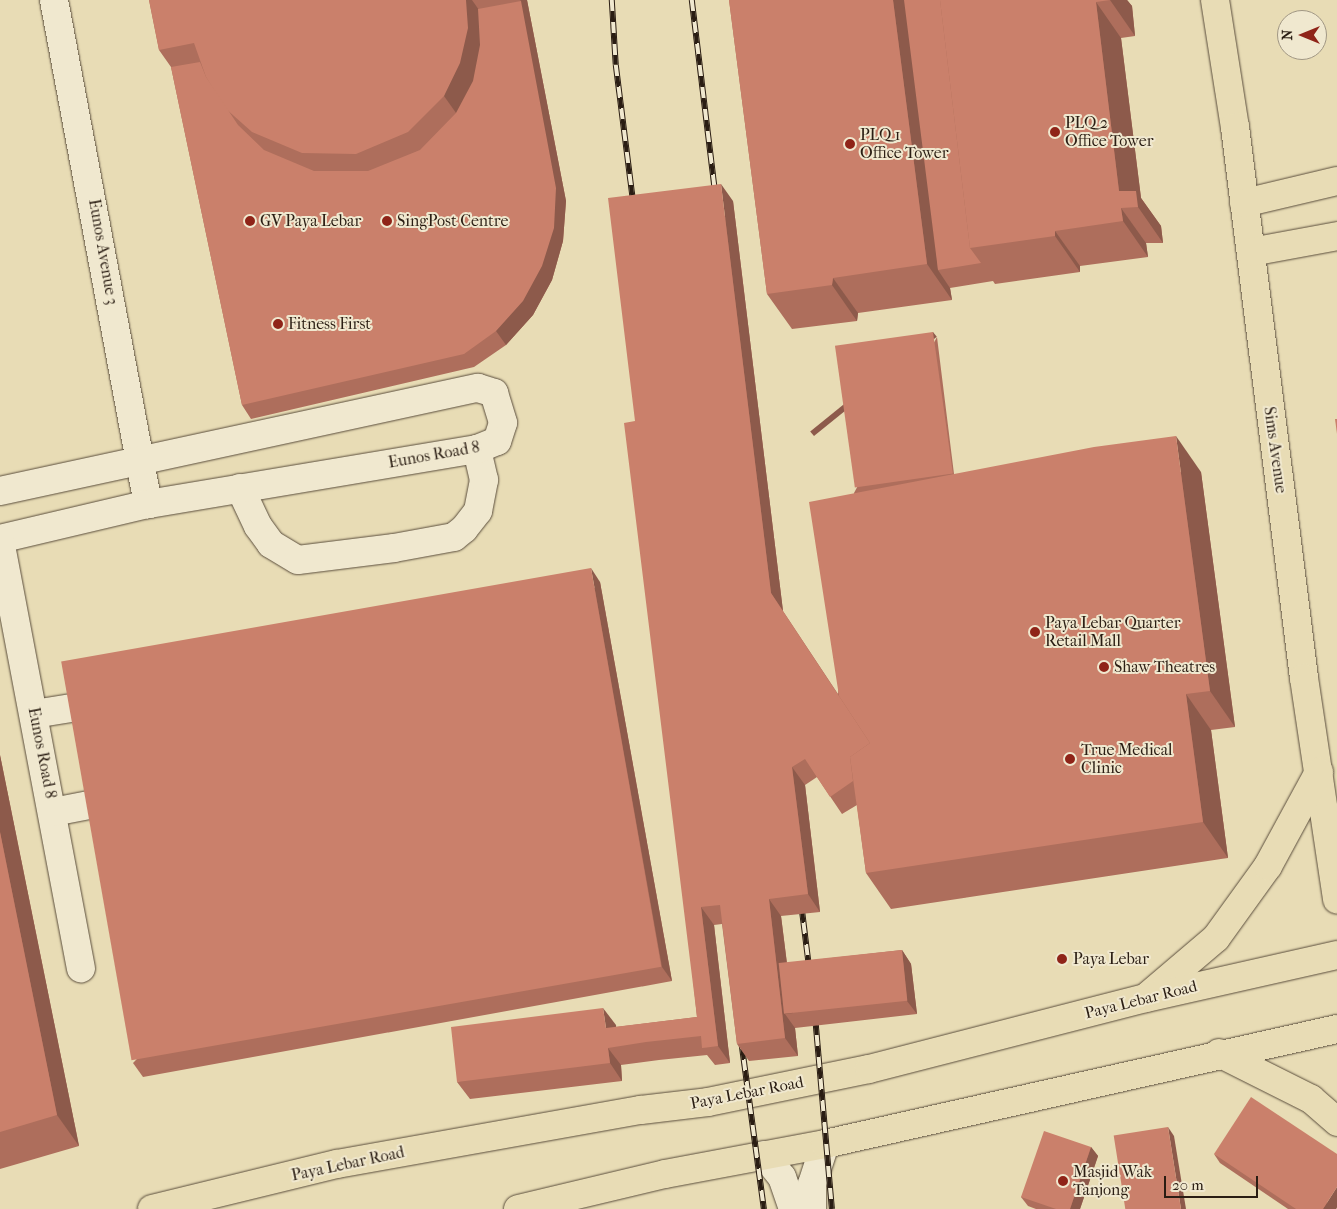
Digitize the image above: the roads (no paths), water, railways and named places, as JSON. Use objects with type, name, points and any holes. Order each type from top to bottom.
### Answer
[{"type":"main road","name":"Sims Avenue","points":[[1214,0],[1251,252],[1271,428],[1337,900]]},
{"type":"main road","points":[[1244,203],[1337,182]]},
{"type":"main road","points":[[1251,252],[1337,236]]},
{"type":"main road","points":[[1146,998],[1216,938],[1268,866],[1318,772]]},
{"type":"main road","name":"Paya Lebar Road","points":[[152,1209],[337,1164],[632,1111],[708,1102],[869,1069],[1146,998],[1337,955]]},
{"type":"main road","points":[[518,1209],[665,1174],[825,1144],[1219,1053],[1337,1029]]},
{"type":"main road","points":[[1219,1053],[1311,1099],[1337,1122]]},
{"type":"street","name":"Eunos Avenue 3","points":[[54,0],[83,140],[148,504]]},
{"type":"street","name":"Eunos Road 8","points":[[0,490],[484,388],[498,399],[503,423],[497,441],[477,449],[148,504],[0,539],[53,812],[80,968]]},
{"type":"street","points":[[240,488],[258,526],[271,544],[298,560],[402,546],[454,537],[478,511],[484,480],[477,449]]},
{"type":"street","points":[[34,714],[77,706]]},
{"type":"street","points":[[53,812],[94,804]]},
{"type":"street","points":[[812,1209],[812,1184],[825,1144]]},
{"type":"street","points":[[764,1155],[782,1178],[793,1209]]},
{"type":"railway","points":[[612,0],[616,65],[634,207]]},
{"type":"railway","points":[[692,0],[716,199]]},
{"type":"railway","points":[[801,901],[810,973]]},
{"type":"railway","points":[[815,1013],[832,1209]]},
{"type":"railway","points":[[741,1038],[764,1209]]},
{"type":"place","name":"PLQ 2 Office Tower","points":[[1055,132]]},
{"type":"place","name":"PLQ 1 Office Tower","points":[[850,144]]},
{"type":"place","name":"GV Paya Lebar","points":[[250,221]]},
{"type":"place","name":"SingPost Centre","points":[[387,221]]},
{"type":"place","name":"Fitness First","points":[[278,324]]},
{"type":"place","name":"Paya Lebar Quarter Retail Mall","points":[[1035,632]]},
{"type":"place","name":"Shaw Theatres","points":[[1104,667]]},
{"type":"place","name":"True Medical Clinic","points":[[1070,759]]},
{"type":"place","name":"Paya Lebar","points":[[1062,959]]},
{"type":"place","name":"Masjid Wak Tanjong","points":[[1063,1181]]}]
